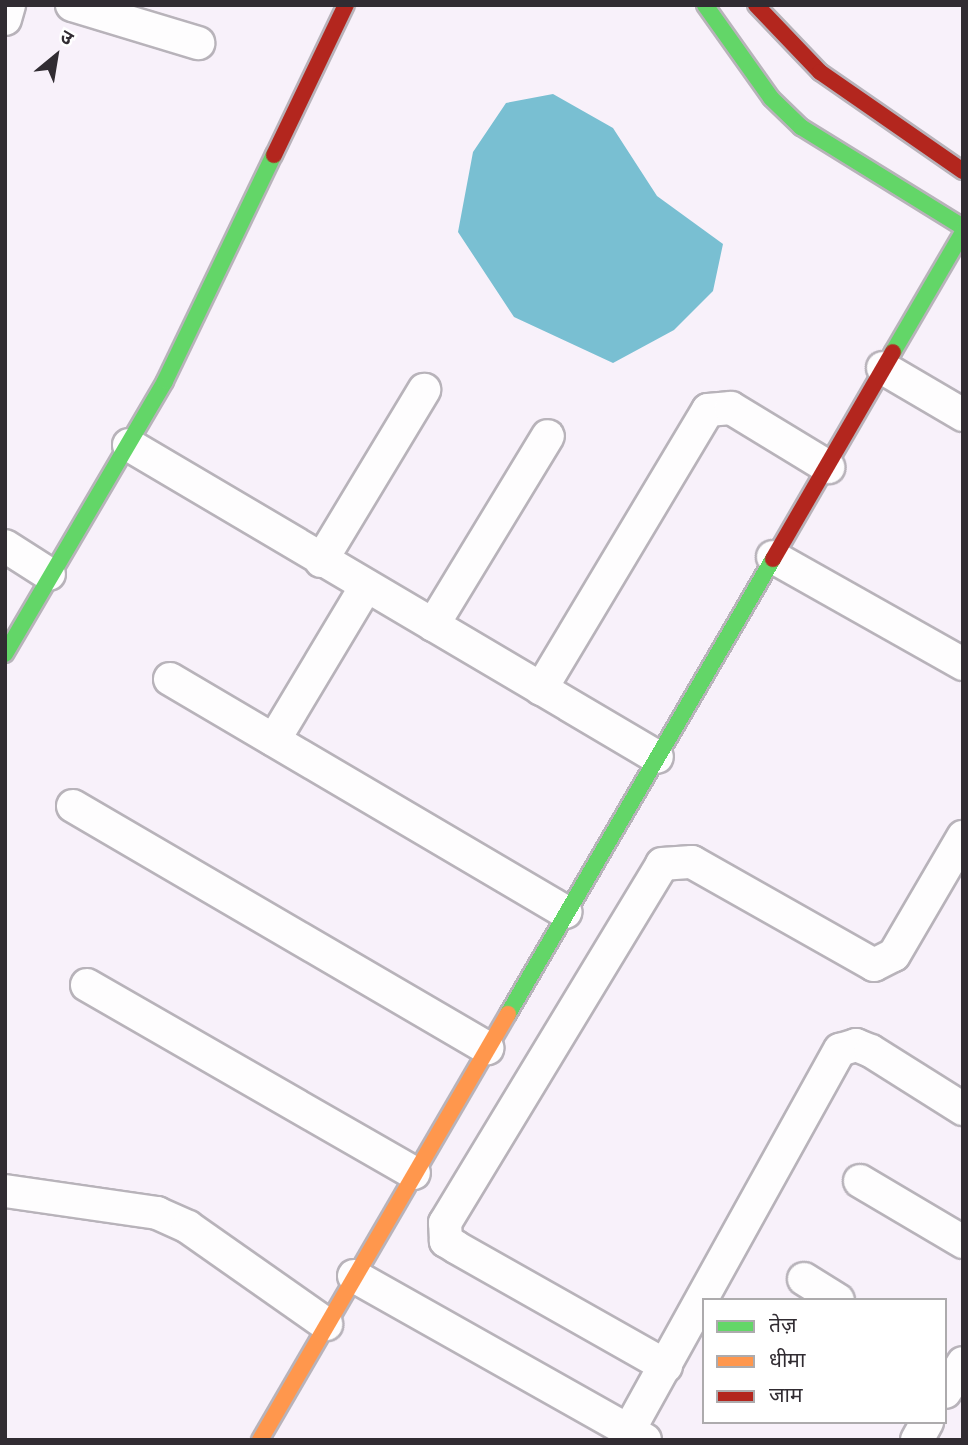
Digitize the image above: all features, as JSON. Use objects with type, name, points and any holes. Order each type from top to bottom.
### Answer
[{"type":"street","points":[[5,19],[9,5]]},
{"type":"street","points":[[72,5],[198,43]]},
{"type":"street","points":[[5,654],[49,574],[129,445],[346,5]]},
{"type":"street","points":[[260,1440],[828,467],[963,229],[802,127],[771,98],[705,5]]},
{"type":"street","points":[[755,5],[820,72],[963,171]]},
{"type":"street","points":[[883,368],[963,415]]},
{"type":"street","points":[[321,561],[424,390]]},
{"type":"street","points":[[541,689],[708,410],[731,408],[828,467]]},
{"type":"street","points":[[433,625],[548,436]]},
{"type":"street","points":[[129,445],[321,561],[657,757]]},
{"type":"street","points":[[5,546],[49,574]]},
{"type":"street","points":[[774,557],[963,664]]},
{"type":"street","points":[[274,740],[365,587]]},
{"type":"street","points":[[170,679],[566,912]]},
{"type":"street","points":[[73,806],[487,1048]]},
{"type":"street","points":[[666,1366],[456,1248],[446,1241],[446,1223],[662,864],[692,862],[874,965],[894,955],[963,837]]},
{"type":"street","points":[[87,985],[414,1173]]},
{"type":"street","points":[[703,1298],[840,1050],[856,1045],[959,1097]]},
{"type":"street","points":[[860,1181],[963,1242]]},
{"type":"street","points":[[5,1191],[157,1213],[188,1227],[326,1324]]},
{"type":"street","points":[[354,1276],[637,1435],[666,1366],[702,1301]]},
{"type":"street","points":[[804,1279],[835,1298]]},
{"type":"street","points":[[917,1440],[926,1424]]},
{"type":"water","points":[[553,94],[613,128],[657,196],[723,244],[713,291],[674,330],[613,363],[514,317],[458,232],[473,152],[506,103]]},
{"type":"traffic: fast","points":[[705,5],[771,98],[801,127],[963,227]]},
{"type":"traffic: fast","points":[[5,654],[165,381],[274,155]]},
{"type":"traffic: fast","points":[[893,352],[963,232]]},
{"type":"traffic: fast","points":[[508,1014],[773,559]]},
{"type":"traffic: slow","points":[[260,1440],[508,1014]]},
{"type":"traffic: jam","points":[[274,155],[346,5]]},
{"type":"traffic: jam","points":[[756,5],[820,72],[963,171]]},
{"type":"traffic: jam","points":[[773,559],[893,352]]}]
